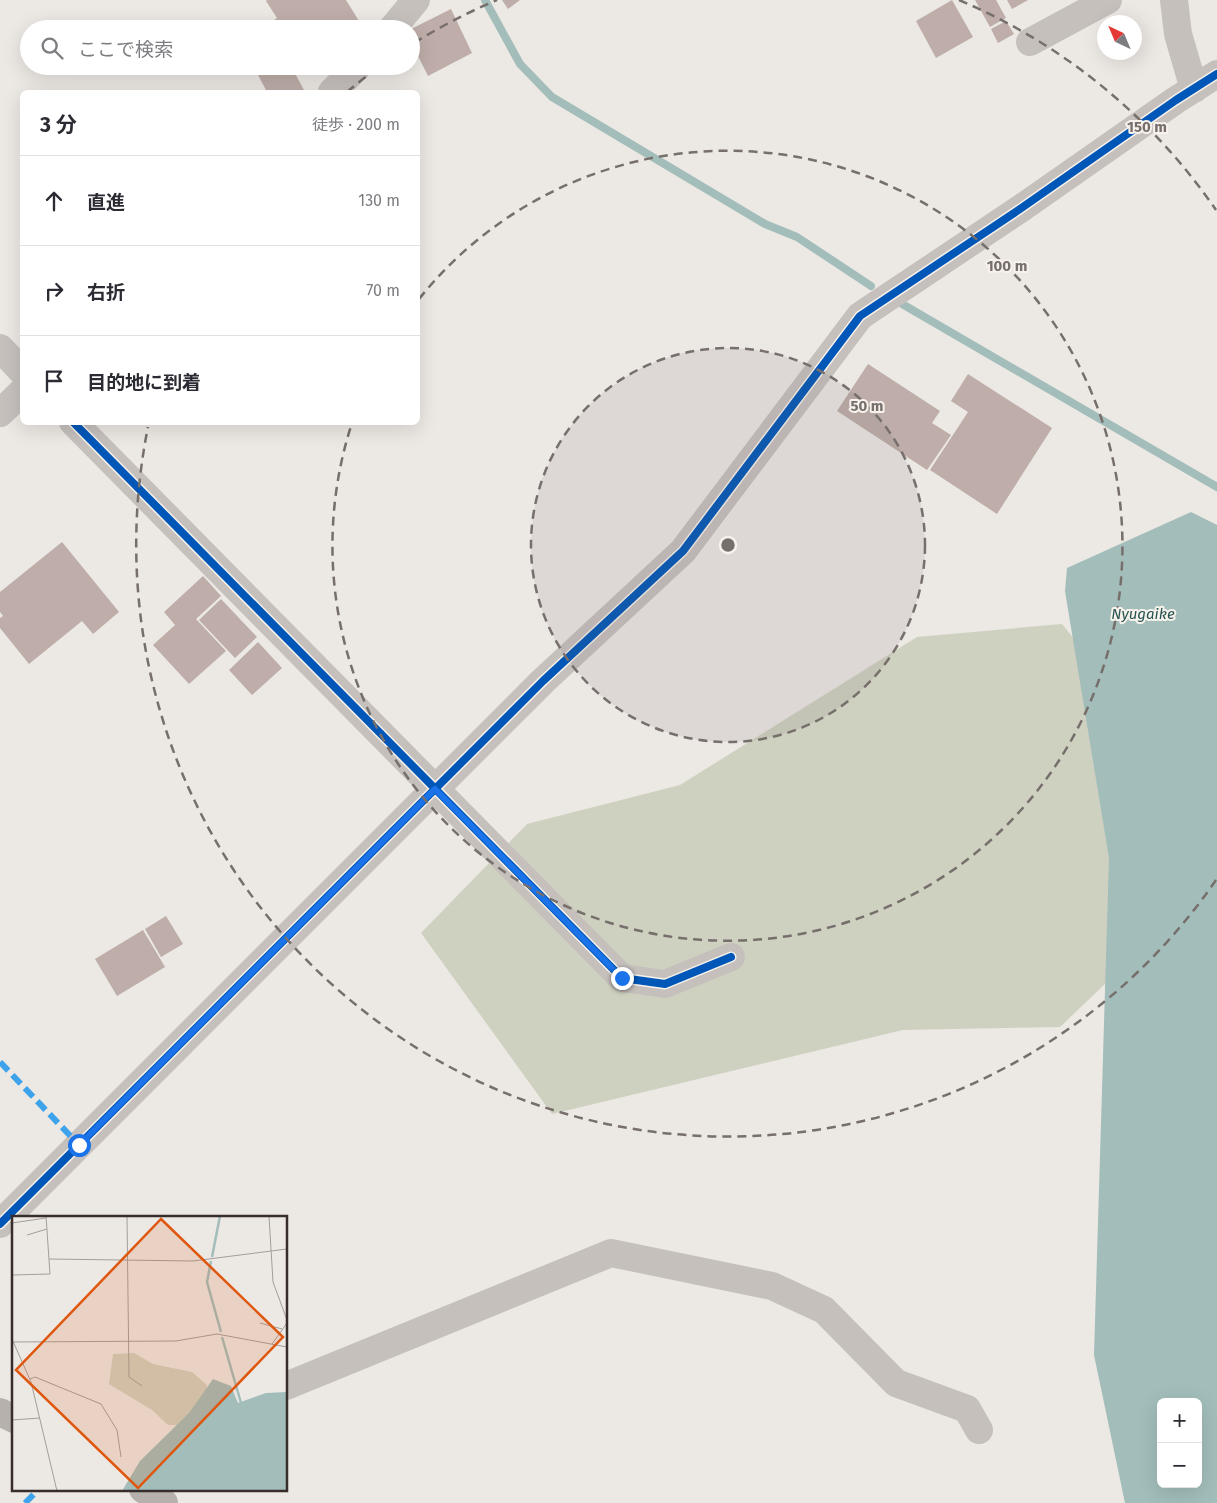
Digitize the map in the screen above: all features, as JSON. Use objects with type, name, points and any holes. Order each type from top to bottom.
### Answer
[{"type":"main road","points":[[0,1412],[12,1418]]},
{"type":"main road","points":[[145,1490],[164,1503]]},
{"type":"street","points":[[399,20],[416,0]]},
{"type":"street","points":[[1030,42],[1108,0]]},
{"type":"street","points":[[1174,0],[1178,34],[1194,89]]},
{"type":"street","points":[[0,1224],[543,681],[683,552],[860,316],[1217,74]]},
{"type":"street","points":[[334,90],[349,75]]},
{"type":"street","points":[[0,348],[20,369]]},
{"type":"street","points":[[0,413],[20,394]]},
{"type":"street","points":[[76,425],[622,978],[665,984],[731,958]]},
{"type":"street","points":[[288,1385],[611,1253],[772,1286],[824,1310],[896,1383],[967,1409],[979,1430]]},
{"type":"green space","points":[[1062,624],[1160,744],[1128,962],[1060,1027],[903,1030],[552,1114],[421,933],[527,824],[680,785],[917,637]]},
{"type":"water","name":"Nyugaike","points":[[1191,512],[1217,525],[1217,1503],[1125,1503],[1094,1355],[1109,858],[1065,591],[1067,568]]},
{"type":"building","points":[[346,0],[358,20],[274,20],[277,18],[266,1]]},
{"type":"building","points":[[502,0],[520,0],[508,9]]},
{"type":"building","points":[[952,0],[973,37],[936,58],[916,21]]},
{"type":"building","points":[[975,0],[996,0],[1006,18],[990,27]]},
{"type":"building","points":[[1007,0],[1028,0],[1012,9]]},
{"type":"building","points":[[451,9],[472,53],[428,76],[420,60],[420,24]]},
{"type":"building","points":[[1006,21],[1014,34],[998,43],[991,29]]},
{"type":"building","points":[[258,75],[296,75],[304,90],[266,90]]},
{"type":"building","points":[[868,364],[940,411],[932,423],[951,435],[927,470],[837,411]]},
{"type":"building","points":[[968,374],[1052,428],[997,514],[930,470],[968,412],[951,401]]},
{"type":"building","points":[[62,542],[119,612],[93,634],[82,621],[29,664],[0,628],[0,618],[3,616],[0,612],[0,592]]},
{"type":"building","points":[[203,576],[221,596],[196,619],[226,651],[189,684],[153,645],[175,625],[164,612]]},
{"type":"building","points":[[221,599],[257,637],[235,658],[199,620]]},
{"type":"building","points":[[258,642],[282,668],[252,695],[229,670]]},
{"type":"building","points":[[166,916],[183,944],[161,957],[145,929]]},
{"type":"building","points":[[143,930],[165,967],[117,996],[95,959]]},
{"type":"waterway","points":[[485,0],[520,64],[552,97],[765,224],[797,237],[871,286]]},
{"type":"waterway","points":[[897,301],[1217,487]]},
{"type":"marked path","points":[[0,1062],[79,1145]]},
{"type":"marked path","points":[[25,1503],[38,1490]]},
{"type":"cycle path","points":[[0,1224],[543,681],[683,551],[860,316],[1217,74]]},
{"type":"cycle path","points":[[76,425],[622,978],[665,984],[731,957]]},
{"type":"route","points":[[79,1145],[435,789],[622,978]]}]
